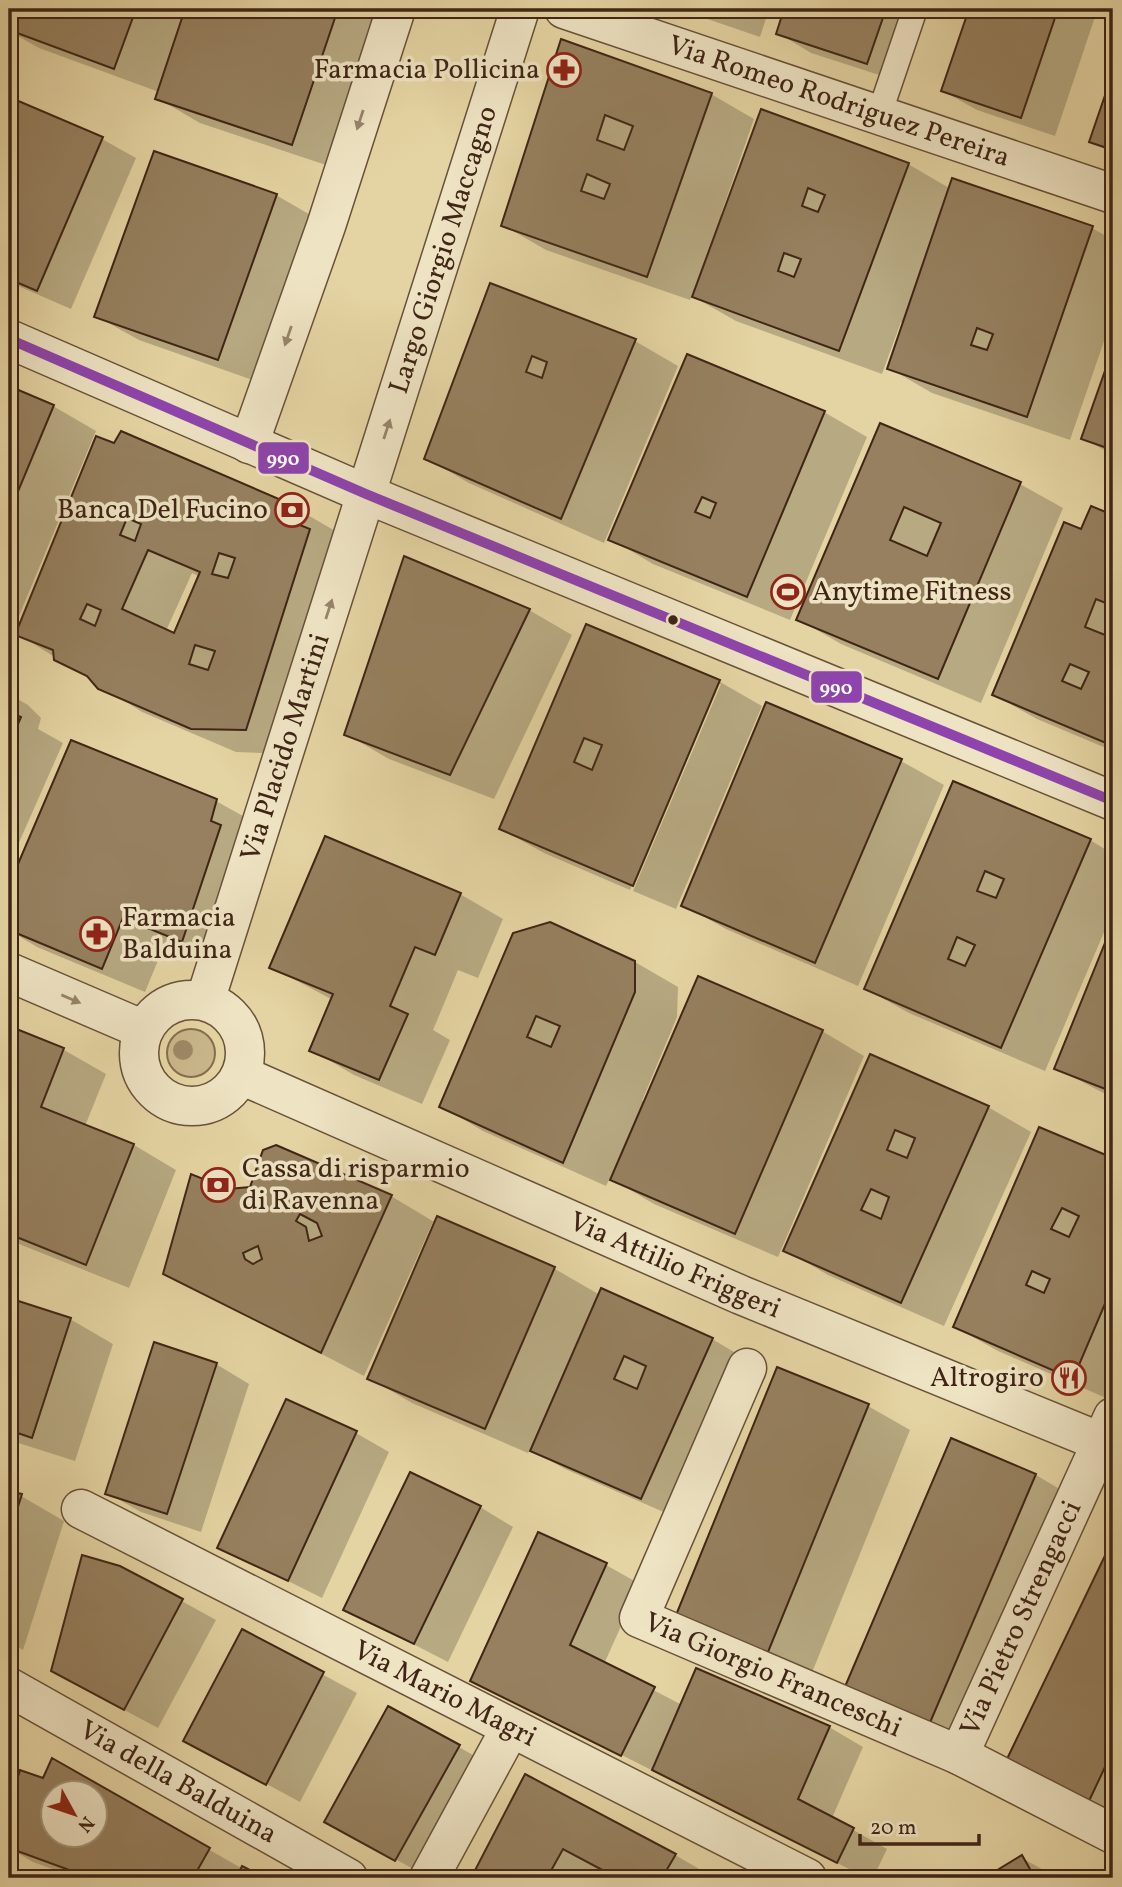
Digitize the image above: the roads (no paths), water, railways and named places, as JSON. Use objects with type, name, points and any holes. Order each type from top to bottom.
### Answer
[{"type":"street","points":[[249,444],[326,226],[396,9]]},
{"type":"street","name":"Largo Giorgio Maccagno","points":[[366,494],[520,9]]},
{"type":"street","name":"Via Romeo Rodriguez Pereira","points":[[564,9],[1113,194]]},
{"type":"street","points":[[9,339],[366,494],[1113,801]]},
{"type":"street","name":"Via Placido Martini","points":[[205,1001],[366,494]]},
{"type":"street","points":[[9,972],[144,1030]]},
{"type":"street","points":[[187,1000],[205,1001],[222,1009],[235,1022],[243,1038],[245,1056],[241,1074],[232,1088],[203,1105],[171,1102],[156,1093],[145,1079],[140,1064],[139,1046],[144,1030],[155,1015],[170,1004],[187,1000]]},
{"type":"street","name":"Via Attilio Friggeri","points":[[241,1074],[741,1295],[1110,1436]]},
{"type":"street","name":"Via Giorgio Franceschi","points":[[747,1368],[639,1618],[959,1755],[1113,1833]]},
{"type":"street","name":"Via Pietro Strengacci","points":[[959,1755],[1110,1436]]},
{"type":"street","name":"Via Mario Magri","points":[[81,1509],[807,1878]]},
{"type":"street","name":"Via della Balduina","points":[[9,1687],[348,1878]]},
{"type":"street","points":[[429,1878],[510,1728]]},
{"type":"lane","points":[[880,116],[915,9]]},
{"type":"place","name":"Farmacia Pollicina","points":[[564,70]]},
{"type":"place","name":"Banca Del Fucino","points":[[292,510]]},
{"type":"place","name":"Anytime Fitness","points":[[788,592]]},
{"type":"place","name":"Farmacia Balduina","points":[[97,934]]},
{"type":"place","name":"Cassa di risparmio di Ravenna","points":[[218,1185]]},
{"type":"place","name":"Altrogiro","points":[[1069,1378]]}]
